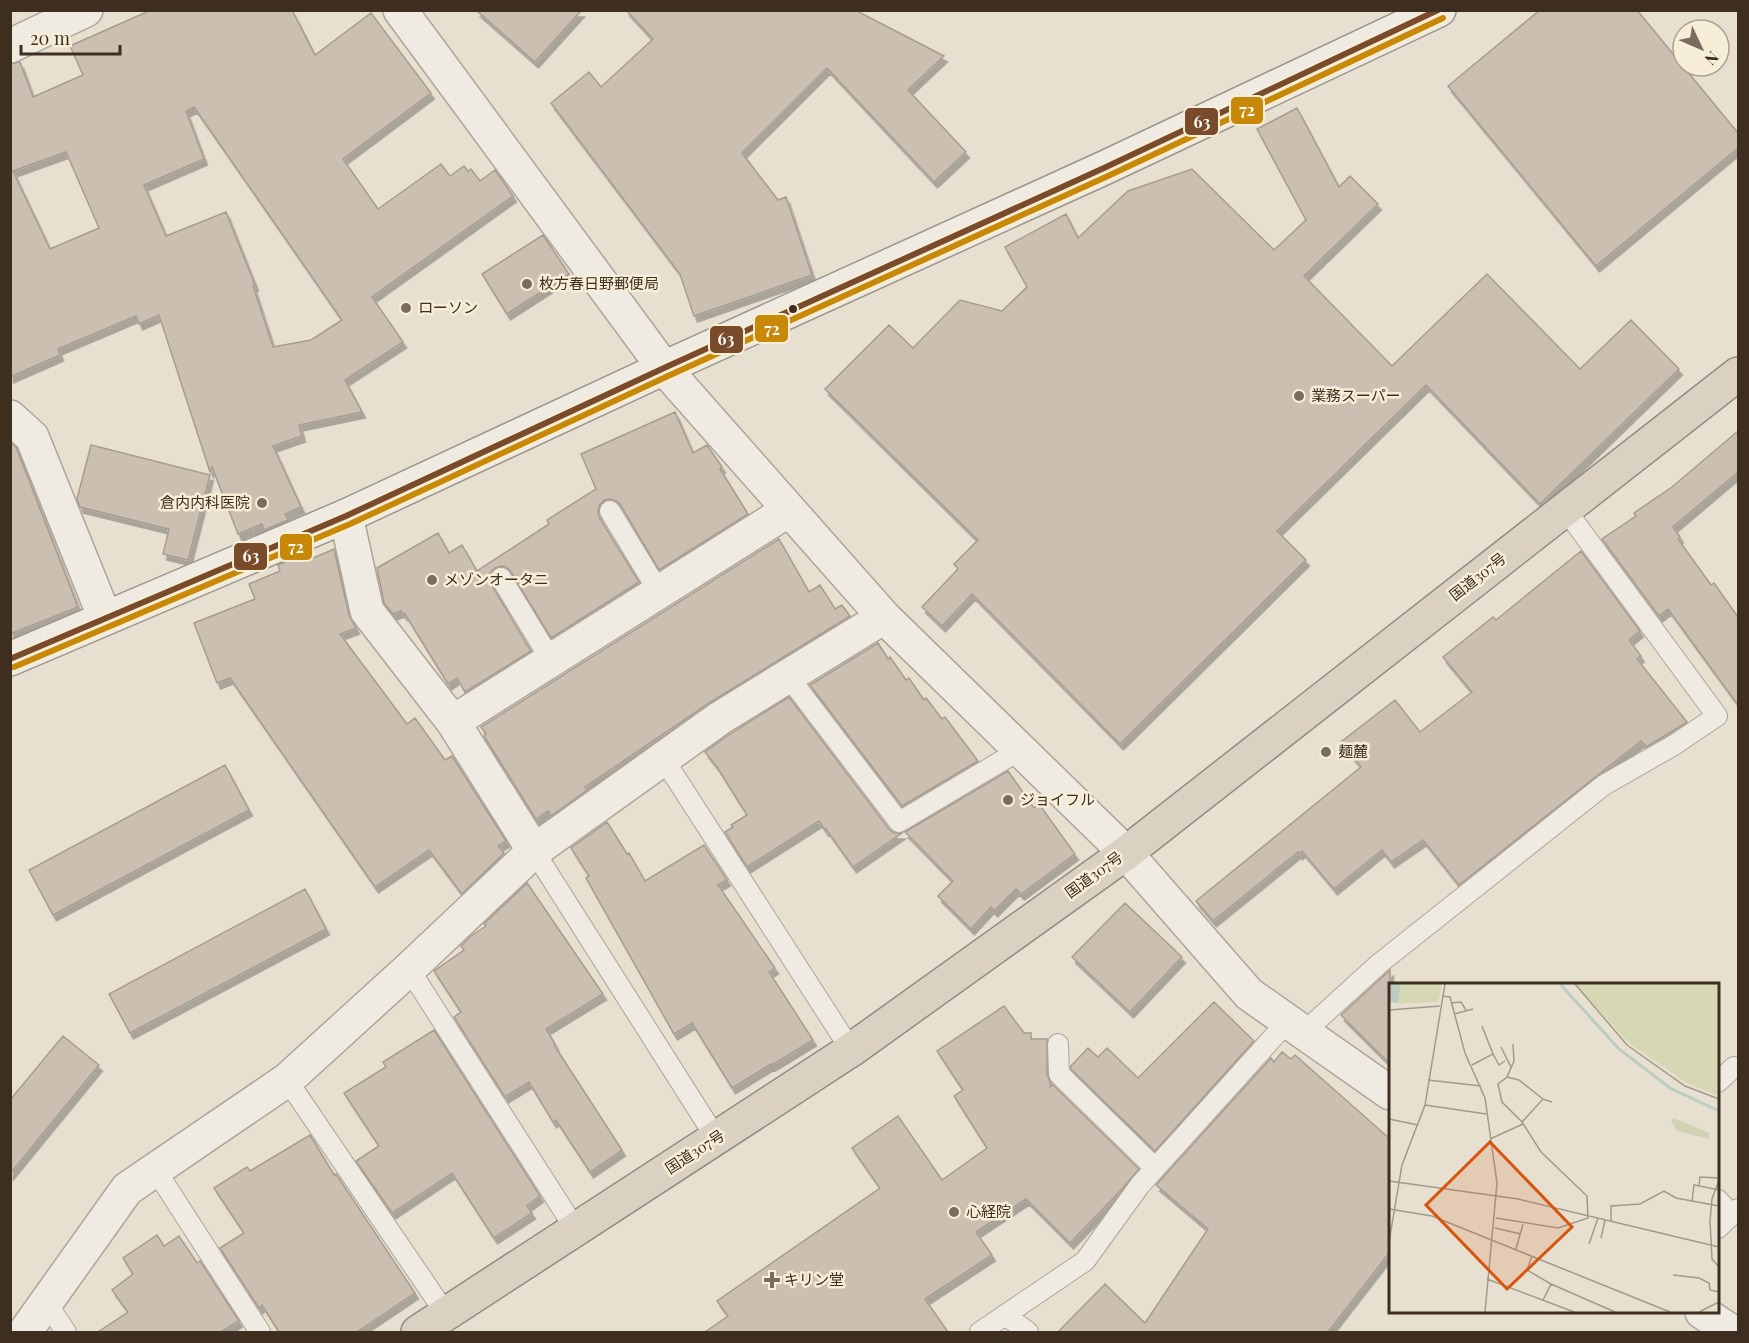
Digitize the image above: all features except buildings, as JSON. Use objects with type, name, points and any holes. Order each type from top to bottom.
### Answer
[{"type":"highway","name":"国道307号","points":[[417,1332],[850,1050],[1126,853],[1738,374]]},
{"type":"street","points":[[10,46],[86,10]]},
{"type":"street","points":[[400,10],[664,368],[884,617],[1126,853],[1249,994],[1389,1092]]},
{"type":"street","points":[[10,659],[346,516],[664,368],[1104,168],[1438,10]]},
{"type":"street","points":[[10,417],[32,437],[105,618]]},
{"type":"street","points":[[453,722],[789,510]]},
{"type":"street","points":[[346,516],[367,611],[453,722],[534,851]]},
{"type":"street","points":[[25,1332],[127,1189],[287,1080],[534,851],[720,718],[884,617]]},
{"type":"street","points":[[1705,1313],[1732,1332]]},
{"type":"lane","points":[[980,1332],[1085,1261],[1155,1168],[1296,1027],[1604,785],[1674,746],[1717,716],[1565,509]]},
{"type":"lane","points":[[610,512],[659,592]]},
{"type":"lane","points":[[501,578],[551,660]]},
{"type":"lane","points":[[788,676],[899,822],[1020,750]]},
{"type":"lane","points":[[663,758],[850,1050]]},
{"type":"lane","points":[[534,851],[716,1138]]},
{"type":"lane","points":[[409,969],[576,1230]]},
{"type":"lane","points":[[1058,1044],[1059,1074],[1155,1168]]},
{"type":"lane","points":[[1719,1081],[1734,1067],[1738,1068]]},
{"type":"lane","points":[[287,1080],[446,1314]]},
{"type":"lane","points":[[155,1169],[260,1332]]},
{"type":"lane","points":[[1719,1202],[1729,1218]]},
{"type":"lane","points":[[46,1302],[66,1332]]},
{"type":"lane","points":[[1005,1315],[1028,1332]]},
{"type":"transit line","name":"63","points":[[10,659],[346,516],[664,368],[1104,168],[1438,10]]},
{"type":"transit line","name":"72","points":[[14,667],[350,524],[668,376],[1108,176],[1443,18]]},
{"type":"place","name":"枚方春日野郵便局","points":[[527,284]]},
{"type":"place","name":"ローソン","points":[[406,308]]},
{"type":"place","name":"業務スーパー","points":[[1299,396]]},
{"type":"place","name":"倉内内科医院","points":[[262,503]]},
{"type":"place","name":"メゾンオータニ","points":[[432,580]]},
{"type":"place","name":"麺麓","points":[[1326,752]]},
{"type":"place","name":"ジョイフル","points":[[1008,800]]},
{"type":"place","name":"心経院","points":[[954,1212]]},
{"type":"place","name":"キリン堂","points":[[772,1280]]}]
